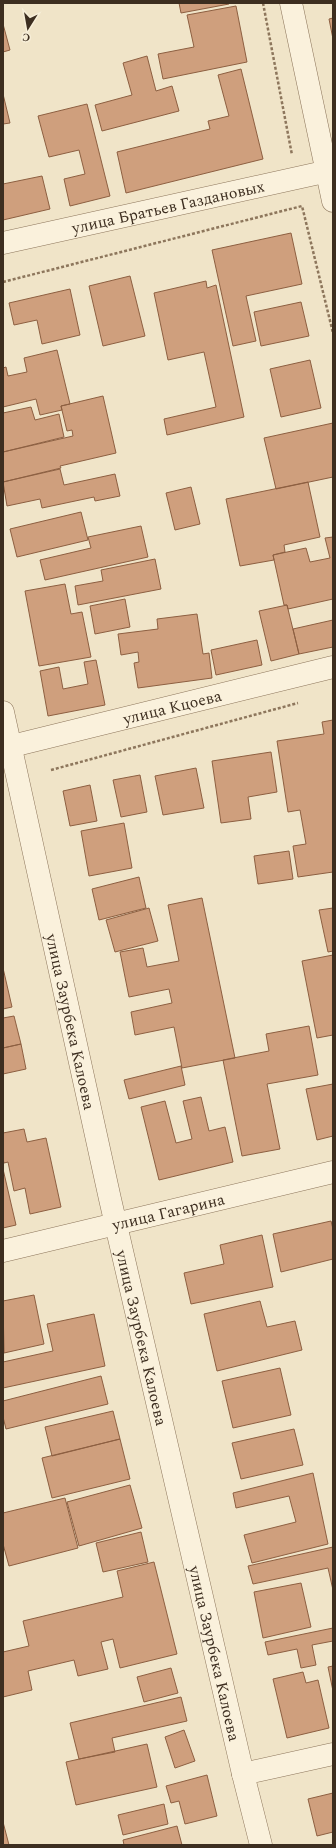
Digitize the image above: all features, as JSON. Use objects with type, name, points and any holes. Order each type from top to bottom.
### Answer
[{"type":"street","points":[[291,3],[325,157],[330,171],[333,201]]},
{"type":"street","name":"улица Братьев Газдановых","points":[[3,243],[330,171]]},
{"type":"street","name":"улица Кцоева","points":[[12,746],[333,667]]},
{"type":"street","name":"улица Заурбека Калоева","points":[[3,712],[12,746],[116,1224],[243,1774],[261,1845]]},
{"type":"street","name":"улица Гагарина","points":[[3,1251],[333,1172]]},
{"type":"street","points":[[243,1774],[333,1754]]},
{"type":"path","points":[[263,3],[292,158]]},
{"type":"path","points":[[3,282],[302,206],[333,333]]},
{"type":"path","points":[[51,770],[302,702]]},
{"type":"building","points":[[179,3],[229,3],[229,4],[181,13]]},
{"type":"building","points":[[236,6],[247,62],[163,79],[158,54],[194,47],[187,15]]},
{"type":"building","points":[[333,18],[333,39],[329,19]]},
{"type":"building","points":[[3,24],[10,50],[3,52]]},
{"type":"building","points":[[147,56],[156,91],[172,86],[179,111],[102,131],[95,105],[132,95],[123,63]]},
{"type":"building","points":[[241,69],[263,159],[126,193],[117,152],[210,129],[208,121],[229,116],[218,75]]},
{"type":"building","points":[[3,94],[10,123],[3,124]]},
{"type":"building","points":[[87,104],[110,196],[70,206],[64,179],[85,174],[79,150],[49,157],[38,116]]},
{"type":"building","points":[[42,176],[50,209],[3,220],[3,184]]},
{"type":"building","points":[[291,233],[302,284],[246,296],[256,341],[233,346],[212,250]]},
{"type":"building","points":[[130,276],[145,336],[103,346],[89,286]]},
{"type":"building","points":[[206,281],[207,288],[216,285],[244,417],[167,435],[164,419],[216,407],[204,352],[168,360],[154,293]]},
{"type":"building","points":[[70,289],[80,335],[42,344],[37,320],[14,325],[9,303]]},
{"type":"building","points":[[301,302],[309,336],[261,346],[254,312]]},
{"type":"building","points":[[57,350],[70,404],[61,406],[62,410],[40,415],[36,399],[3,407],[3,368],[6,367],[8,376],[27,372],[24,358]]},
{"type":"building","points":[[310,360],[321,408],[281,417],[270,369]]},
{"type":"building","points":[[103,396],[116,453],[60,466],[61,468],[3,482],[3,452],[73,436],[72,430],[67,431],[61,406]]},
{"type":"building","points":[[31,407],[35,420],[59,414],[64,437],[3,452],[3,413]]},
{"type":"building","points":[[333,423],[333,477],[276,489],[264,438]]},
{"type":"building","points":[[60,469],[64,485],[115,474],[120,496],[95,501],[94,497],[42,508],[40,499],[7,506],[3,482]]},
{"type":"building","points":[[308,482],[320,537],[284,545],[285,552],[273,555],[274,560],[240,566],[226,499]]},
{"type":"building","points":[[191,487],[200,524],[175,530],[166,493]]},
{"type":"building","points":[[81,512],[88,540],[17,557],[10,529]]},
{"type":"building","points":[[141,526],[148,557],[45,580],[40,560],[91,548],[88,537]]},
{"type":"building","points":[[333,537],[333,599],[288,609],[287,605],[284,605],[273,555],[306,548],[310,562],[330,558],[325,538]]},
{"type":"building","points":[[155,559],[161,589],[78,605],[75,586],[103,581],[101,570]]},
{"type":"building","points":[[65,584],[71,614],[82,612],[91,657],[39,666],[25,591]]},
{"type":"building","points":[[125,599],[130,627],[95,634],[90,606]]},
{"type":"building","points":[[287,605],[299,654],[271,661],[259,611]]},
{"type":"building","points":[[197,614],[203,654],[209,653],[212,678],[138,688],[134,663],[139,662],[138,652],[121,655],[118,634],[158,629],[157,619]]},
{"type":"building","points":[[333,620],[333,647],[299,654],[293,629]]},
{"type":"building","points":[[257,640],[262,665],[216,675],[211,650]]},
{"type":"building","points":[[96,660],[105,705],[48,716],[40,671],[59,667],[63,689],[88,684],[84,662]]},
{"type":"building","points":[[333,720],[333,872],[298,877],[293,846],[306,844],[300,810],[288,812],[277,741],[324,734],[322,722]]},
{"type":"building","points":[[271,752],[277,792],[248,797],[251,819],[221,823],[212,761]]},
{"type":"building","points":[[196,768],[204,808],[163,815],[155,776]]},
{"type":"building","points":[[140,775],[147,812],[121,817],[113,780]]},
{"type":"building","points":[[90,785],[97,821],[70,826],[63,791]]},
{"type":"building","points":[[124,823],[132,868],[89,876],[81,831]]},
{"type":"building","points":[[289,851],[293,879],[258,884],[254,856]]},
{"type":"building","points":[[139,877],[146,908],[99,920],[92,889]]},
{"type":"building","points":[[202,898],[235,1058],[182,1068],[174,1027],[135,1035],[131,1012],[172,1003],[169,989],[129,997],[120,952],[143,948],[147,967],[179,961],[168,905]]},
{"type":"building","points":[[149,908],[158,941],[115,952],[106,920]]},
{"type":"building","points":[[333,908],[333,951],[328,952],[319,910]]},
{"type":"building","points":[[333,955],[333,1035],[317,1038],[302,961]]},
{"type":"building","points":[[3,968],[12,1007],[3,1009]]},
{"type":"building","points":[[14,1016],[21,1044],[3,1048],[3,1018]]},
{"type":"building","points":[[309,1026],[318,1075],[267,1084],[280,1149],[242,1156],[223,1060],[269,1051],[266,1034]]},
{"type":"building","points":[[21,1044],[26,1069],[3,1074],[3,1048]]},
{"type":"building","points":[[181,1066],[185,1085],[129,1099],[124,1080]]},
{"type":"building","points":[[333,1084],[333,1136],[317,1140],[306,1089]]},
{"type":"building","points":[[201,1097],[209,1131],[225,1127],[233,1162],[159,1180],[141,1107],[165,1101],[176,1143],[192,1139],[183,1101]]},
{"type":"building","points":[[24,1129],[27,1142],[46,1138],[61,1207],[30,1214],[25,1188],[14,1191],[8,1162],[4,1163],[3,1159],[3,1133]]},
{"type":"building","points":[[3,1169],[16,1225],[3,1228]]},
{"type":"building","points":[[331,1221],[333,1229],[333,1259],[281,1272],[273,1234]]},
{"type":"building","points":[[262,1235],[273,1287],[191,1304],[184,1273],[224,1264],[220,1245]]},
{"type":"building","points":[[34,1295],[44,1344],[4,1353],[3,1301]]},
{"type":"building","points":[[260,1301],[267,1327],[295,1321],[302,1350],[217,1371],[204,1314]]},
{"type":"building","points":[[94,1314],[105,1366],[3,1388],[3,1362],[53,1351],[47,1324]]},
{"type":"building","points":[[280,1368],[291,1415],[233,1428],[222,1381]]},
{"type":"building","points":[[101,1376],[108,1404],[6,1429],[3,1417],[3,1401]]},
{"type":"building","points":[[113,1411],[120,1439],[52,1456],[45,1427]]},
{"type":"building","points":[[294,1429],[303,1465],[241,1479],[232,1443]]},
{"type":"building","points":[[120,1439],[130,1479],[52,1498],[42,1458]]},
{"type":"building","points":[[313,1473],[328,1544],[252,1563],[244,1535],[296,1522],[289,1496],[236,1508],[233,1493]]},
{"type":"building","points":[[130,1485],[142,1528],[79,1546],[67,1502]]},
{"type":"building","points":[[65,1498],[78,1548],[9,1566],[3,1544],[3,1513]]},
{"type":"building","points":[[141,1532],[148,1562],[103,1572],[96,1543]]},
{"type":"building","points":[[333,1547],[333,1590],[328,1568],[253,1584],[248,1566]]},
{"type":"building","points":[[154,1562],[177,1654],[120,1668],[113,1639],[101,1642],[108,1669],[78,1676],[74,1660],[28,1671],[32,1690],[3,1697],[3,1652],[29,1646],[23,1621],[123,1597],[117,1571]]},
{"type":"building","points":[[301,1583],[311,1627],[263,1638],[254,1592]]},
{"type":"building","points":[[333,1628],[333,1641],[312,1645],[316,1665],[301,1668],[297,1649],[268,1655],[265,1642]]},
{"type":"building","points":[[333,1666],[333,1691],[328,1667]]},
{"type":"building","points":[[171,1668],[178,1693],[144,1702],[137,1677]]},
{"type":"building","points":[[303,1672],[306,1683],[318,1680],[329,1728],[287,1738],[273,1679]]},
{"type":"building","points":[[181,1697],[187,1721],[112,1738],[115,1752],[79,1759],[70,1723]]},
{"type":"building","points":[[184,1730],[195,1761],[175,1768],[165,1737]]},
{"type":"building","points":[[147,1744],[157,1787],[76,1805],[66,1762]]},
{"type":"building","points":[[207,1775],[217,1816],[185,1824],[179,1801],[171,1803],[166,1786]]},
{"type":"building","points":[[333,1793],[333,1832],[317,1836],[308,1799]]},
{"type":"building","points":[[164,1804],[168,1824],[123,1835],[118,1815]]},
{"type":"building","points":[[3,1822],[9,1845],[3,1845]]},
{"type":"building","points":[[177,1826],[182,1845],[124,1845],[123,1840]]}]
